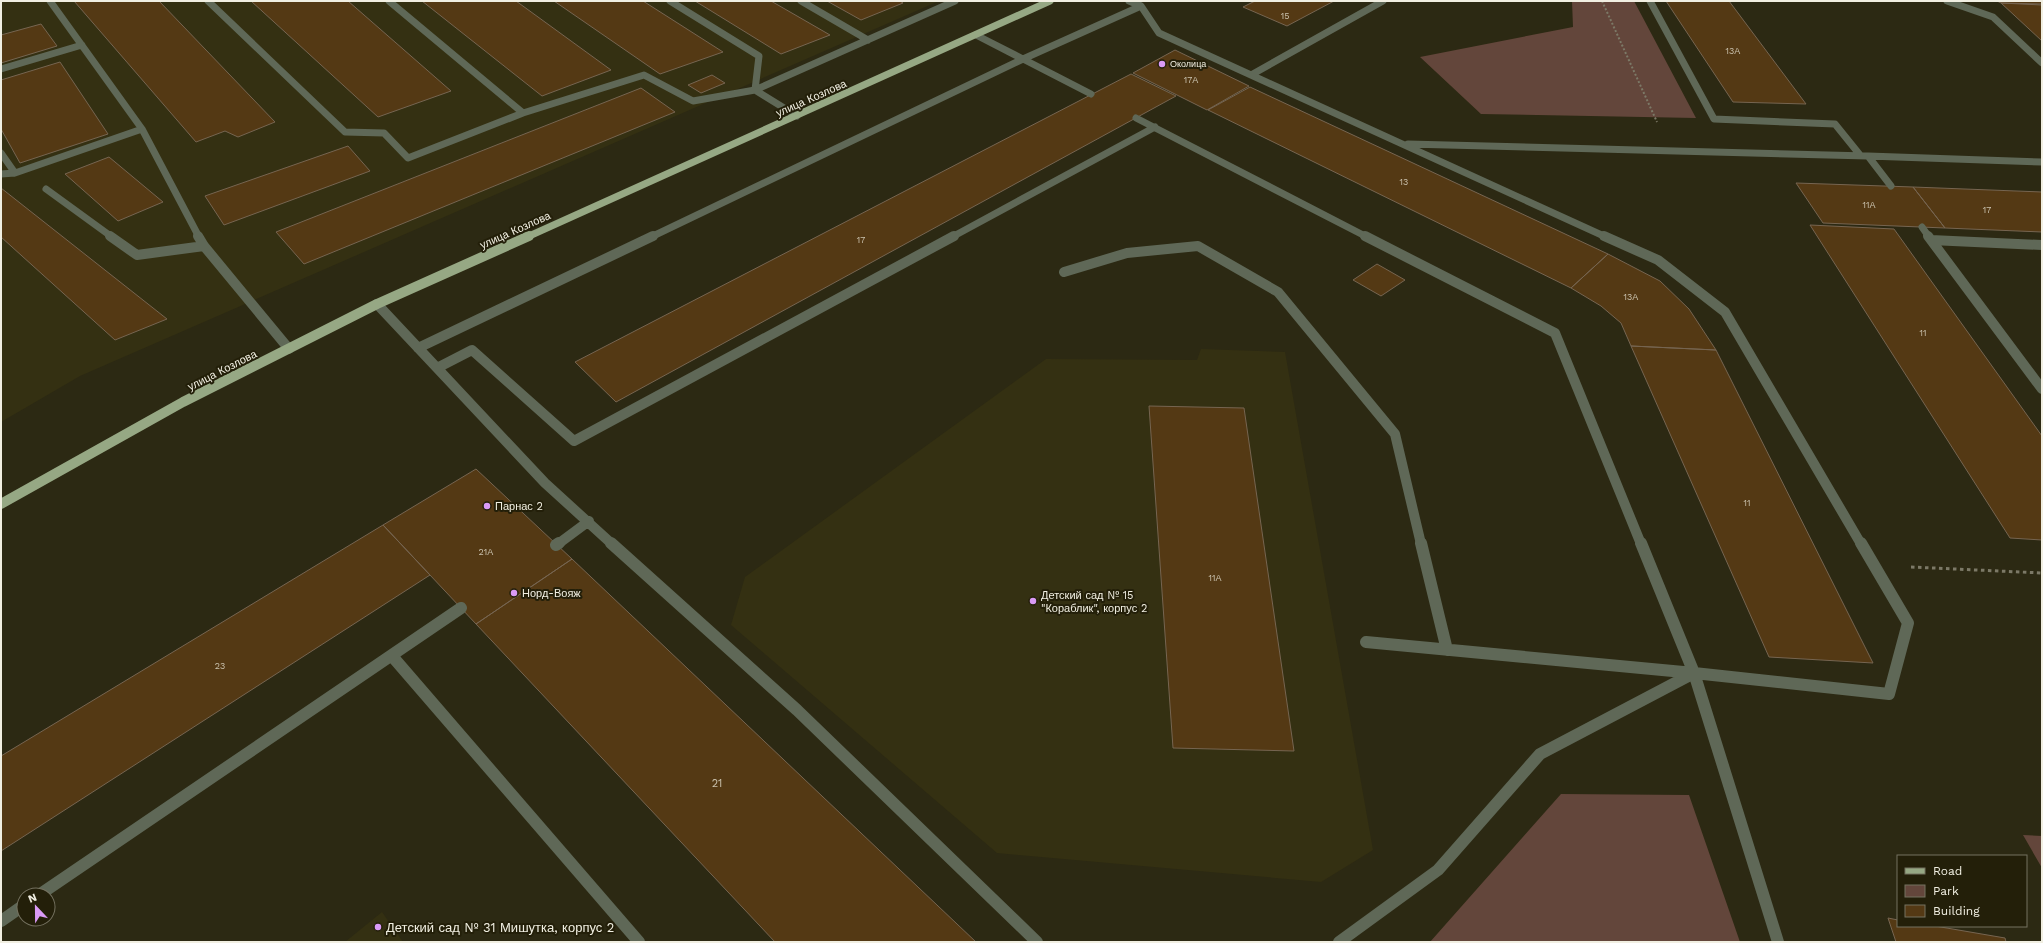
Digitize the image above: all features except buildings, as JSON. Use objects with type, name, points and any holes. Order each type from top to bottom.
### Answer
[{"type":"main road","name":"улица Козлова","points":[[1,504],[183,402],[377,304],[1050,1]]},
{"type":"lane","points":[[50,1],[142,129],[204,246],[289,349]]},
{"type":"lane","points":[[208,1],[345,132],[384,133],[408,158],[523,113],[644,75],[693,101],[755,90],[955,1]]},
{"type":"lane","points":[[389,1],[523,113]]},
{"type":"lane","points":[[670,1],[759,56],[755,90]]},
{"type":"lane","points":[[801,1],[868,40]]},
{"type":"lane","points":[[931,1],[942,7]]},
{"type":"lane","points":[[1129,1],[1141,6],[1160,33],[1658,260],[1725,312],[1908,623],[1889,694],[1694,673],[1366,642]]},
{"type":"lane","points":[[1251,75],[1383,1]]},
{"type":"lane","points":[[1650,1],[1714,119],[1835,124],[1891,186]]},
{"type":"lane","points":[[1947,1],[1993,17],[2042,63]]},
{"type":"lane","points":[[418,348],[1023,59],[1141,6]]},
{"type":"lane","points":[[976,35],[1091,94]]},
{"type":"lane","points":[[1,69],[82,45]]},
{"type":"lane","points":[[755,90],[797,116]]},
{"type":"lane","points":[[1136,118],[1555,333],[1694,673],[1778,942]]},
{"type":"lane","points":[[438,368],[472,350],[574,441],[1155,127]]},
{"type":"lane","points":[[1,174],[15,173],[142,129]]},
{"type":"lane","points":[[1402,144],[1670,150],[2042,162]]},
{"type":"lane","points":[[1,153],[15,173]]},
{"type":"lane","points":[[46,189],[137,255],[204,246]]},
{"type":"lane","points":[[1922,227],[2042,389]]},
{"type":"lane","points":[[1931,240],[2042,245]]},
{"type":"lane","points":[[1064,272],[1127,253],[1198,246],[1278,292],[1395,434],[1447,650]]},
{"type":"lane","points":[[377,304],[545,483],[589,521],[797,710],[1037,942]]},
{"type":"lane","points":[[556,545],[589,521]]},
{"type":"lane","points":[[51,887],[461,608]]},
{"type":"lane","points":[[392,656],[639,942]]},
{"type":"lane","points":[[1339,942],[1438,870],[1540,754],[1694,673]]},
{"type":"lane","points":[[1,920],[16,910]]},
{"type":"path","points":[[1602,1],[1670,150]]},
{"type":"path","points":[[1874,565],[2042,572]]},
{"type":"shaded area","points":[[1,1],[939,1],[80,376],[1,422]]},
{"type":"shaded area","name":"Детский сад № 15 \"Кораблик\", корпус 2","points":[[1201,349],[1285,352],[1373,850],[1321,882],[997,853],[731,625],[745,577],[1046,359],[1197,360]]},
{"type":"shaded area","name":"Детский сад № 31 Мишутка, корпус 2","points":[[382,912],[403,942],[345,942]]},
{"type":"green space","points":[[1572,1],[1634,1],[1696,118],[1481,114],[1420,57],[1573,27]]},
{"type":"green space","points":[[1561,794],[1689,795],[1740,942],[1430,942]]},
{"type":"green space","points":[[2023,835],[2042,836],[2042,868]]},
{"type":"place","name":"Околица","points":[[1162,64]]},
{"type":"place","name":"Парнас 2","points":[[487,506]]},
{"type":"place","name":"Норд-Вояж","points":[[514,593]]},
{"type":"place","name":"Детский сад № 15 \"Кораблик\", корпус 2","points":[[1033,601]]},
{"type":"place","name":"Детский сад № 31 Мишутка, корпус 2","points":[[378,927]]}]
